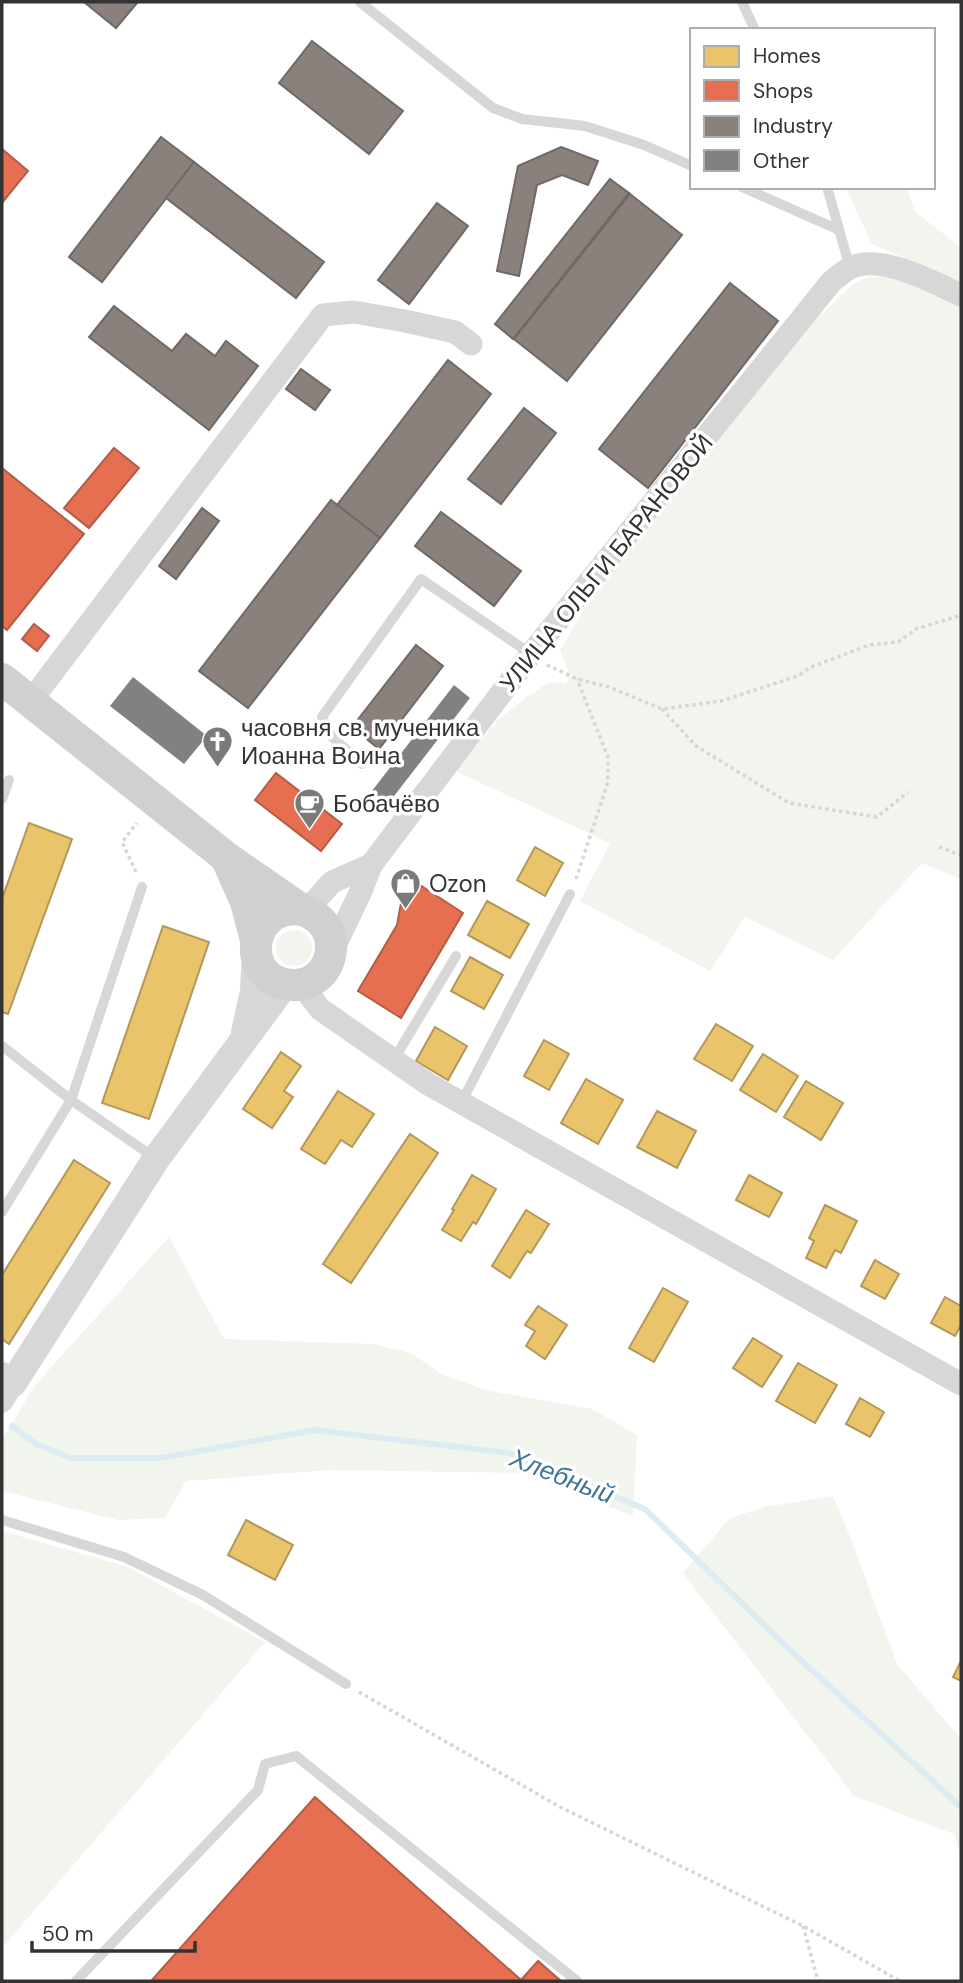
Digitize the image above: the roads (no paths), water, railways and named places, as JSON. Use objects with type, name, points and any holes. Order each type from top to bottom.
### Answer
[{"type":"main road","points":[[2,679],[227,858],[319,919],[327,929],[331,941],[327,966],[319,976],[293,984],[267,974],[258,961],[246,902],[227,858]]},
{"type":"main road","points":[[256,946],[263,924],[272,916],[288,909],[304,911]]},
{"type":"street","points":[[850,268],[863,264],[885,265],[961,295]]},
{"type":"street","name":"УЛИЦА ОЛЬГИ БАРАНОВОЙ","points":[[331,954],[371,865],[531,654],[832,281],[850,268]]},
{"type":"street","points":[[30,702],[323,315],[354,312],[405,321],[455,332],[471,344]]},
{"type":"street","name":"УЛИЦА ОЛЬГИ БАРАНОВОЙ","points":[[304,911],[332,882],[371,865]]},
{"type":"street","points":[[241,1045],[250,1018],[256,946]]},
{"type":"street","points":[[6,1387],[156,1159],[241,1045],[293,984],[320,1009],[393,1061],[461,1104],[961,1384]]},
{"type":"lane","points":[[360,2],[493,108],[522,119],[585,126],[644,145],[690,165]]},
{"type":"lane","points":[[742,2],[754,28]]},
{"type":"lane","points":[[747,189],[839,230]]},
{"type":"lane","points":[[828,189],[850,268]]},
{"type":"lane","points":[[362,764],[331,736],[322,717],[421,579],[531,654]]},
{"type":"lane","points":[[2,799],[9,780]]},
{"type":"lane","points":[[2,1212],[72,1100],[142,887]]},
{"type":"lane","points":[[461,1104],[570,894]]},
{"type":"lane","points":[[393,1061],[456,956]]},
{"type":"lane","points":[[2,1046],[72,1100],[156,1159]]},
{"type":"lane","points":[[2,1520],[124,1556],[203,1595],[346,1684]]},
{"type":"lane","points":[[76,1981],[258,1790],[265,1764],[296,1756],[577,1981]]},
{"type":"waterway","name":"Хлебный","points":[[12,1426],[38,1445],[72,1458],[161,1458],[314,1430],[509,1453],[645,1509],[790,1650],[961,1807]]},
{"type":"place","name":"часовня св. мученика Иоанна Воина","points":[[218,768]]},
{"type":"place","name":"Бобачёво","points":[[310,830]]},
{"type":"place","name":"Ozon","points":[[406,910]]}]
